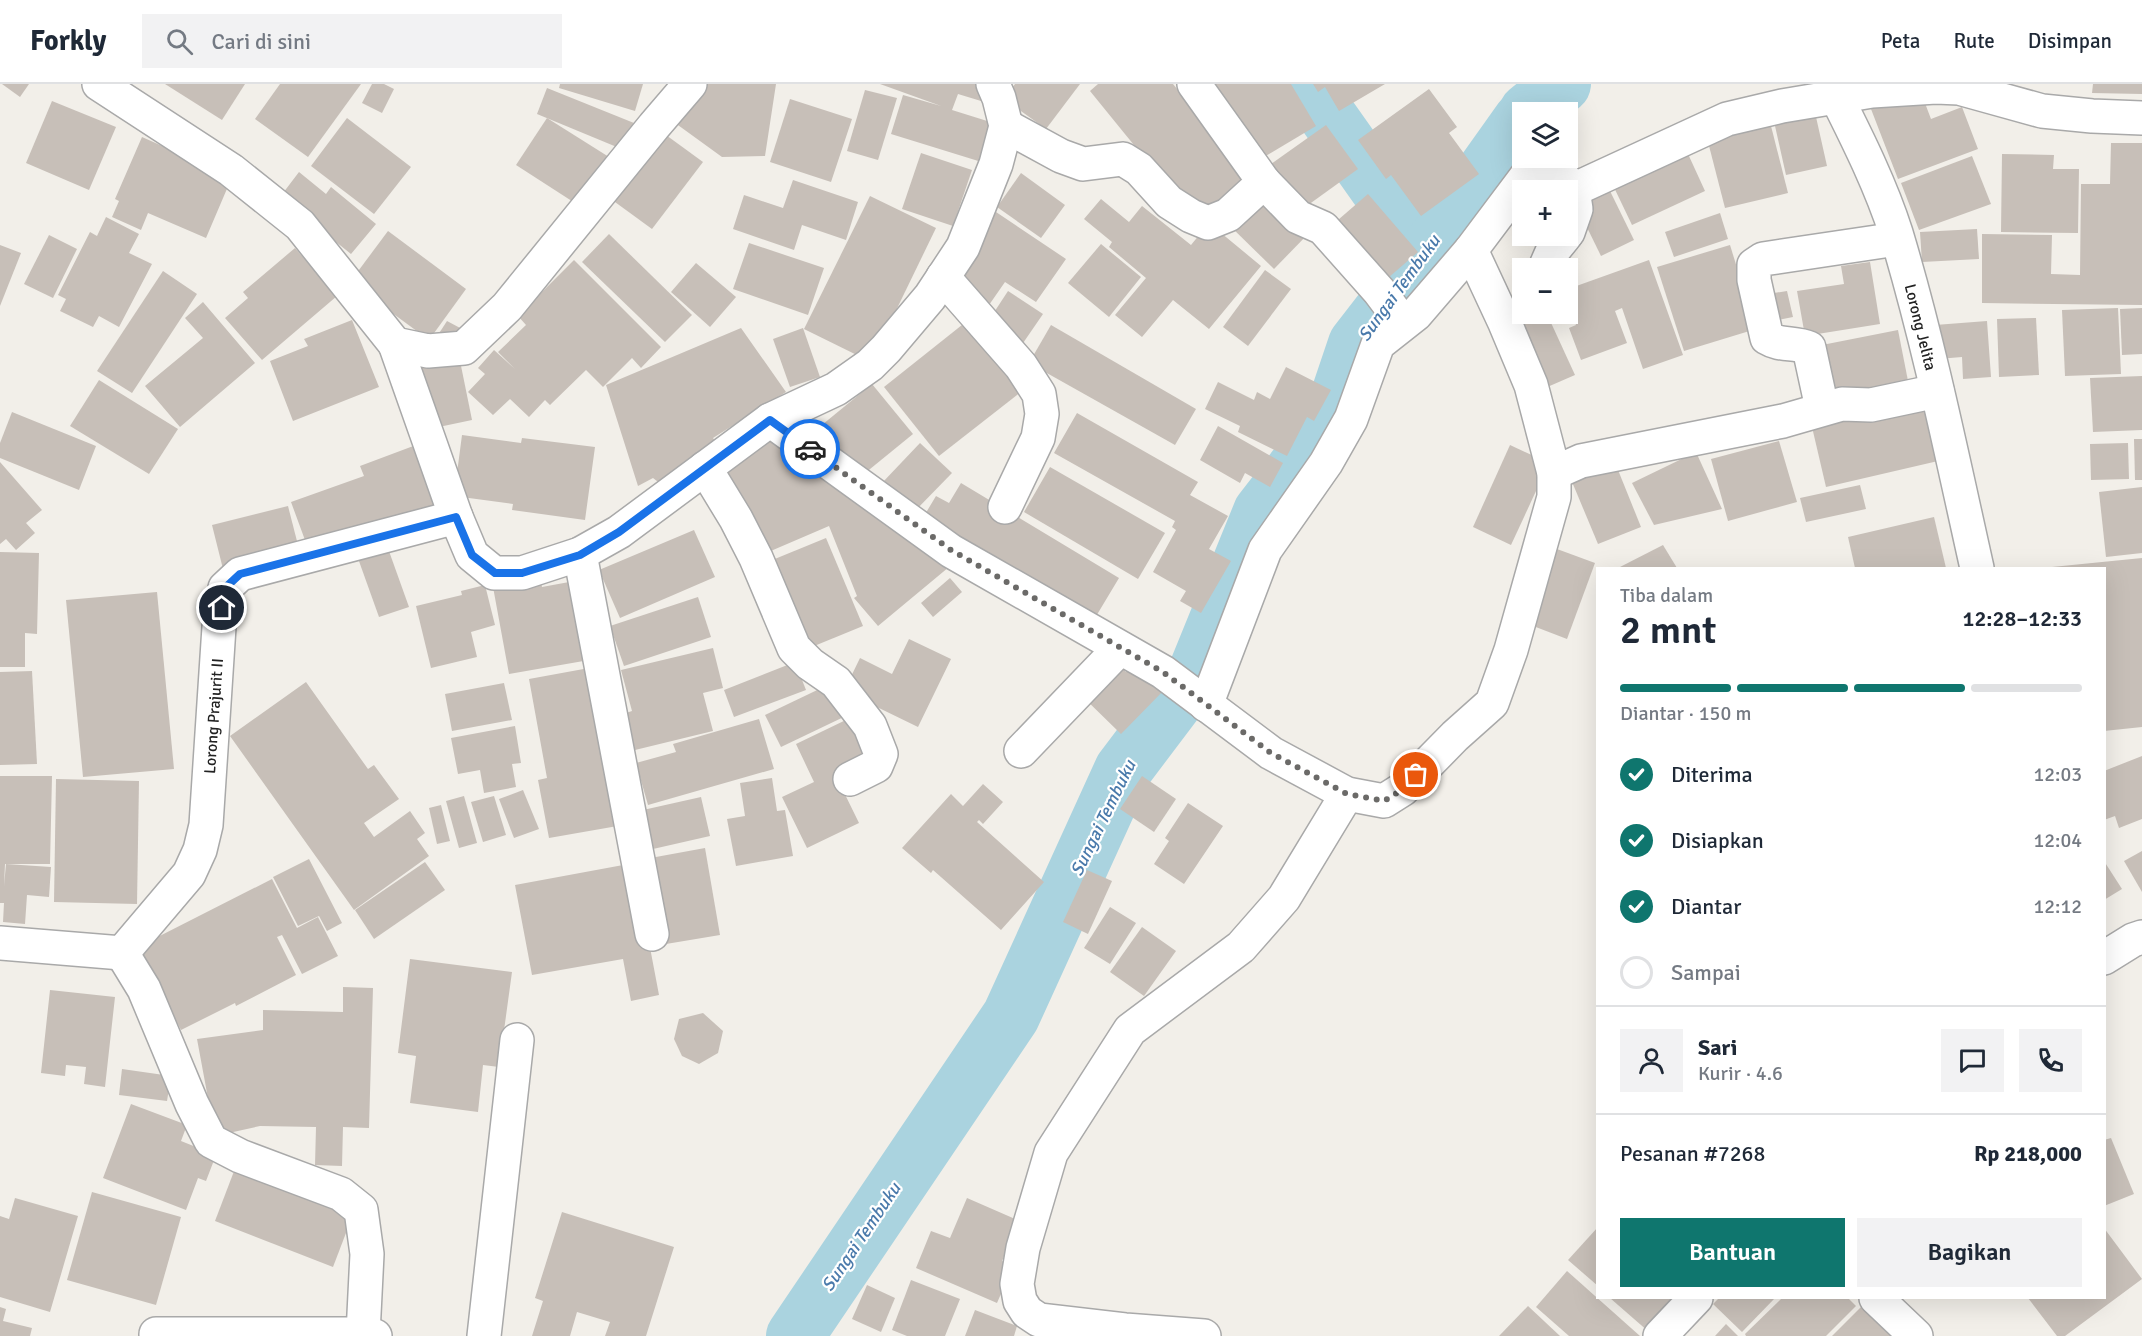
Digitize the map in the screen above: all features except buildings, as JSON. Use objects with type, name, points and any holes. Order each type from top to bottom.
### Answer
[{"type":"street","points":[[99,84],[231,170],[300,225],[395,344],[456,517],[472,555],[495,573],[522,573],[580,555],[619,532],[770,420],[836,389],[870,365],[930,297],[963,247],[996,164],[1006,126],[993,84]]},
{"type":"street","points":[[395,344],[428,351],[464,348],[507,307],[690,84]]},
{"type":"street","points":[[1194,84],[1264,182],[1298,217],[1323,228],[1392,310],[1416,314],[1471,250],[1532,168]]},
{"type":"street","points":[[1578,188],[1727,118],[1872,91],[1959,88],[2042,111],[2142,118]]},
{"type":"street","name":"Lorong Jelita","points":[[1836,96],[1874,176],[1897,239],[1919,313],[1977,567]]},
{"type":"street","points":[[1006,126],[1061,156],[1083,164],[1123,159],[1139,169],[1169,202],[1191,216],[1208,223],[1228,215],[1264,182]]},
{"type":"street","points":[[1556,168],[1565,180]]},
{"type":"street","points":[[1822,408],[1809,348],[1803,345],[1775,343],[1767,338],[1754,280],[1754,266],[1763,259],[1897,239]]},
{"type":"street","points":[[1471,250],[1512,315]]},
{"type":"street","points":[[943,277],[1021,366],[1039,394],[1042,414],[1038,438],[1005,507]]},
{"type":"street","points":[[1198,699],[1265,550],[1326,463],[1351,419],[1392,310]]},
{"type":"street","points":[[770,420],[951,550],[1163,672],[1271,753],[1347,794],[1384,801],[1403,789],[1455,736],[1492,703],[1511,650],[1554,497],[1554,473],[1516,324]]},
{"type":"street","points":[[1554,473],[1581,461],[1783,421],[1822,408],[1842,404],[1871,405],[1937,391]]},
{"type":"street","points":[[705,468],[736,519],[756,558],[794,648],[810,664],[836,682],[870,726],[881,754],[876,766],[850,779]]},
{"type":"street","name":"Lorong Prajurit II","points":[[122,953],[189,874],[200,850],[206,825],[219,627],[225,588],[240,574],[456,517]]},
{"type":"street","points":[[580,555],[652,934]]},
{"type":"street","points":[[1021,751],[1120,648]]},
{"type":"street","points":[[1204,1336],[1040,1320],[1027,1312],[1020,1301],[1017,1284],[1023,1248],[1051,1153],[1130,1030],[1241,947],[1284,898],[1347,794]]},
{"type":"street","points":[[2106,957],[2142,937]]},
{"type":"street","points":[[0,943],[122,953],[144,989],[192,1104],[211,1141],[240,1156],[341,1194],[362,1210],[369,1335],[156,1334]]},
{"type":"street","points":[[484,1336],[517,1040]]},
{"type":"street","points":[[1660,1336],[1694,1299]]},
{"type":"street","points":[[1877,1299],[1916,1336]]},
{"type":"waterway","points":[[1305,84],[1426,255]]},
{"type":"waterway","name":"Sungai Tembuku","points":[[1540,102],[1562,84]]},
{"type":"waterway","name":"Sungai Tembuku","points":[[795,1336],[1011,1016],[1123,770],[1197,672],[1262,512],[1330,424],[1357,344],[1426,255],[1512,134]]},
{"type":"way so far","points":[[810,449],[951,550],[1163,672],[1271,753],[1290,764],[1347,794],[1384,801],[1403,789],[1416,775]]},
{"type":"route","points":[[222,608],[225,588],[240,574],[456,517],[472,555],[495,573],[522,573],[580,555],[619,532],[770,420],[810,449]]}]
